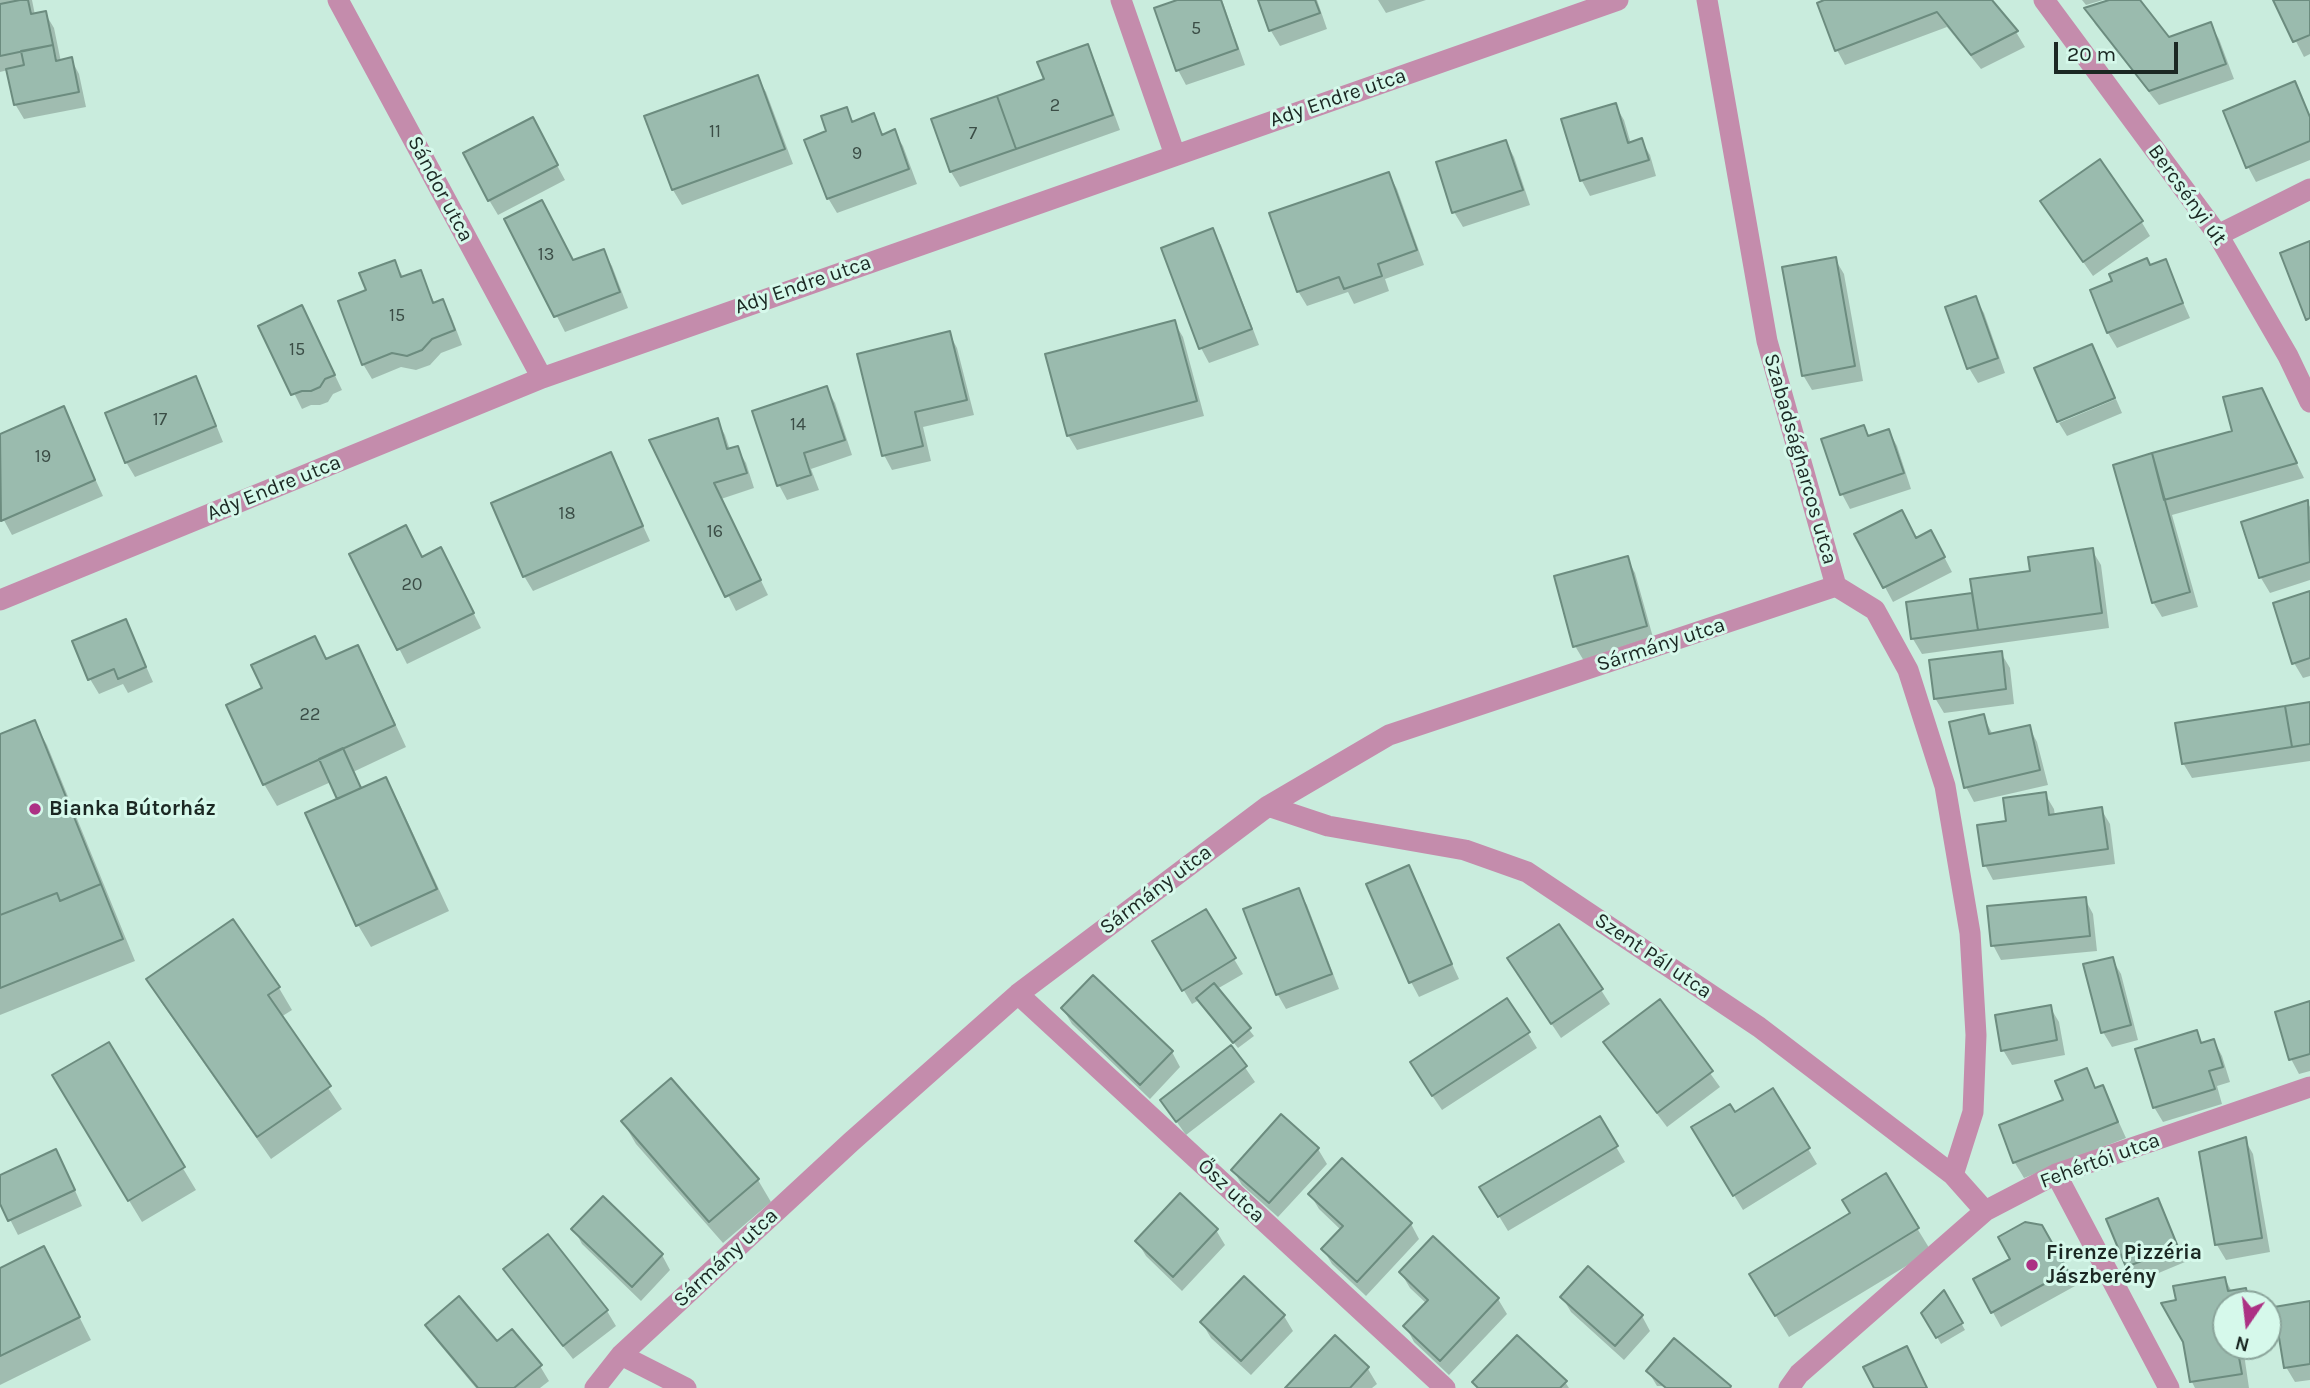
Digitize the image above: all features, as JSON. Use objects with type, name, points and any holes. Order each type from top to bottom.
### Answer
[{"type":"street","name":"Sándor utca","points":[[338,0],[542,378]]},
{"type":"street","points":[[1121,0],[1175,155]]},
{"type":"street","name":"Ady Endre utca","points":[[0,600],[542,378],[1618,0]]},
{"type":"street","name":"Szabadságharcos utca","points":[[1707,0],[1767,341],[1836,586],[1875,610],[1908,670],[1944,786],[1970,933],[1976,1035],[1972,1112],[1953,1175]]},
{"type":"street","name":"Bercsényi út","points":[[2044,0],[2218,235],[2288,356],[2310,402]]},
{"type":"street","points":[[2218,235],[2310,189]]},
{"type":"street","name":"Sármány utca","points":[[594,1388],[621,1355],[851,1142],[1018,994],[1268,806],[1389,735],[1836,586]]},
{"type":"street","name":"Szent Pál utca","points":[[1268,806],[1328,826],[1465,850],[1527,872],[1759,1027],[1953,1175],[1985,1211]]},
{"type":"street","name":"Ősz utca","points":[[1018,994],[1445,1388]]},
{"type":"street","name":"Fehértói utca","points":[[1789,1388],[1799,1374],[1985,1211],[2056,1174],[2310,1087]]},
{"type":"street","points":[[2056,1174],[2169,1388]]},
{"type":"street","points":[[621,1355],[686,1388]]},
{"type":"building","points":[[28,0],[31,14],[46,11],[53,45],[0,56],[0,4]]},
{"type":"building","points":[[1177,0],[1221,0],[1238,49],[1176,71],[1154,8]]},
{"type":"building","points":[[1258,0],[1315,0],[1320,13],[1269,31]]},
{"type":"building","points":[[1824,0],[1992,0],[2018,31],[1971,55],[1937,12],[1835,51],[1817,3]]},
{"type":"building","points":[[2109,0],[2140,0],[2169,37],[2211,22],[2226,64],[2149,91],[2084,8]]},
{"type":"building","points":[[2273,0],[2310,0],[2310,35],[2293,42]]},
{"type":"building","points":[[1088,44],[1113,115],[1016,149],[997,96],[1044,79],[1037,62]]},
{"type":"building","points":[[53,45],[56,61],[72,57],[79,92],[14,105],[6,69],[24,65],[21,51]]},
{"type":"building","points":[[758,75],[785,149],[672,190],[644,116]]},
{"type":"building","points":[[2295,81],[2310,117],[2310,141],[2246,168],[2223,111]]},
{"type":"building","points":[[997,96],[1016,149],[950,172],[931,119]]},
{"type":"building","points":[[1616,103],[1628,143],[1642,138],[1649,160],[1580,181],[1561,119]]},
{"type":"building","points":[[847,107],[852,122],[874,113],[882,135],[895,129],[909,169],[827,199],[804,140],[826,131],[821,116]]},
{"type":"building","points":[[533,117],[558,165],[488,201],[463,153]]},
{"type":"building","points":[[1506,140],[1523,190],[1452,213],[1436,162]]},
{"type":"building","points":[[2100,159],[2143,221],[2083,262],[2040,201]]},
{"type":"building","points":[[1389,172],[1417,250],[1378,264],[1382,276],[1344,289],[1339,277],[1297,292],[1269,213]]},
{"type":"building","points":[[542,200],[573,260],[604,249],[620,292],[554,317],[504,219]]},
{"type":"building","points":[[1213,228],[1252,329],[1199,349],[1161,248]]},
{"type":"building","points":[[2310,241],[2310,318],[2306,320],[2280,253]]},
{"type":"building","points":[[1836,257],[1855,366],[1802,376],[1782,267]]},
{"type":"building","points":[[2147,258],[2150,265],[2166,259],[2183,303],[2107,333],[2090,290],[2112,281],[2109,274]]},
{"type":"building","points":[[395,260],[401,277],[421,270],[433,303],[443,299],[455,330],[432,339],[422,350],[407,356],[392,353],[362,365],[338,301],[366,290],[359,273]]},
{"type":"building","points":[[1976,296],[1998,358],[1967,369],[1945,307]]},
{"type":"building","points":[[302,305],[335,375],[325,379],[320,387],[291,395],[258,326]]},
{"type":"building","points":[[1175,320],[1197,401],[1067,436],[1045,354]]},
{"type":"building","points":[[950,331],[967,400],[915,412],[923,446],[882,456],[857,354]]},
{"type":"building","points":[[2092,344],[2115,398],[2057,422],[2034,368]]},
{"type":"building","points":[[196,376],[216,426],[125,463],[105,413]]},
{"type":"building","points":[[827,386],[845,440],[804,453],[811,475],[777,486],[752,411]]},
{"type":"building","points":[[2262,388],[2297,463],[2164,500],[2152,453],[2232,431],[2223,397]]},
{"type":"building","points":[[64,406],[95,480],[1,521],[0,434]]},
{"type":"building","points":[[718,418],[727,449],[738,446],[747,473],[714,483],[761,580],[725,597],[649,440]]},
{"type":"building","points":[[1864,425],[1868,436],[1889,429],[1904,473],[1840,495],[1821,439]]},
{"type":"building","points":[[611,452],[643,526],[523,577],[491,503]]},
{"type":"building","points":[[2152,453],[2190,592],[2152,603],[2113,465]]},
{"type":"building","points":[[2308,500],[2310,562],[2259,578],[2241,522]]},
{"type":"building","points":[[1902,510],[1916,538],[1931,530],[1945,557],[1883,588],[1854,534]]},
{"type":"building","points":[[406,525],[422,557],[441,547],[474,613],[397,650],[349,554]]},
{"type":"building","points":[[2093,548],[2102,613],[1978,630],[1970,579],[2030,571],[2028,557]]},
{"type":"building","points":[[1628,556],[1647,626],[1573,647],[1554,576]]},
{"type":"building","points":[[2310,591],[2310,658],[2292,664],[2273,603]]},
{"type":"building","points":[[1972,593],[1978,630],[1911,639],[1906,602]]},
{"type":"building","points":[[126,619],[146,667],[118,679],[114,669],[88,680],[72,641]]},
{"type":"building","points":[[315,636],[326,659],[358,645],[395,725],[263,785],[226,705],[262,688],[251,665]]},
{"type":"building","points":[[2002,651],[2006,689],[1934,699],[1929,660]]},
{"type":"building","points":[[2310,702],[2310,744],[2292,747],[2285,706]]},
{"type":"building","points":[[2285,706],[2292,747],[2182,764],[2175,723]]},
{"type":"building","points":[[1984,714],[1989,734],[2030,725],[2040,770],[1964,788],[1949,722]]},
{"type":"building","name":"Bianka Bútorház","points":[[35,720],[101,884],[60,901],[57,893],[0,915],[0,734]]},
{"type":"building","points":[[343,748],[361,788],[337,799],[319,759]]},
{"type":"building","points":[[386,777],[437,889],[356,926],[305,813]]},
{"type":"building","points":[[2046,792],[2049,815],[2102,807],[2108,849],[1983,866],[1977,825],[2006,821],[2003,798]]},
{"type":"building","points":[[1409,865],[1452,964],[1409,983],[1366,884]]},
{"type":"building","points":[[101,884],[123,939],[0,988],[0,915],[57,893],[60,901]]},
{"type":"building","points":[[1299,888],[1332,974],[1276,995],[1243,909]]},
{"type":"building","points":[[2086,897],[2090,936],[1991,946],[1987,906]]},
{"type":"building","points":[[1206,909],[1236,958],[1182,991],[1152,941]]},
{"type":"building","points":[[233,919],[280,987],[268,995],[331,1086],[257,1137],[146,979]]},
{"type":"building","points":[[1559,924],[1603,989],[1551,1024],[1507,958]]},
{"type":"building","points":[[2113,957],[2131,1025],[2101,1033],[2083,964]]},
{"type":"building","points":[[1093,975],[1173,1051],[1140,1085],[1061,1008]]},
{"type":"building","points":[[1214,983],[1251,1028],[1233,1043],[1196,998]]},
{"type":"building","points":[[1507,998],[1530,1032],[1432,1096],[1410,1062]]},
{"type":"building","points":[[1660,999],[1713,1071],[1657,1113],[1603,1042]]},
{"type":"building","points":[[2310,1001],[2310,1054],[2289,1060],[2275,1012]]},
{"type":"building","points":[[2051,1005],[2057,1040],[2001,1051],[1995,1015]]},
{"type":"building","points":[[2197,1030],[2201,1043],[2214,1039],[2223,1067],[2209,1071],[2215,1089],[2153,1108],[2135,1049]]},
{"type":"building","points":[[109,1042],[185,1167],[128,1201],[52,1075]]},
{"type":"building","points":[[1231,1045],[1247,1066],[1176,1122],[1160,1100]]},
{"type":"building","points":[[2087,1068],[2095,1088],[2103,1085],[2118,1122],[2013,1163],[1999,1125],[2063,1100],[2055,1081]]},
{"type":"building","points":[[671,1078],[759,1179],[709,1222],[621,1121]]},
{"type":"building","points":[[1773,1088],[1810,1148],[1733,1196],[1691,1127],[1730,1104],[1735,1112]]},
{"type":"building","points":[[1281,1114],[1319,1148],[1269,1203],[1231,1170]]},
{"type":"building","points":[[1600,1116],[1618,1146],[1498,1217],[1479,1187]]},
{"type":"building","points":[[2246,1137],[2262,1238],[2215,1245],[2199,1152]]},
{"type":"building","points":[[56,1149],[75,1190],[8,1221],[0,1204],[0,1175]]},
{"type":"building","points":[[1342,1158],[1412,1223],[1357,1282],[1321,1249],[1343,1226],[1308,1194]]},
{"type":"building","points":[[1886,1173],[1919,1228],[1775,1316],[1749,1274],[1850,1213],[1842,1200]]},
{"type":"building","points":[[1180,1193],[1218,1229],[1173,1277],[1135,1241]]},
{"type":"building","points":[[603,1196],[663,1254],[632,1287],[571,1229]]},
{"type":"building","points":[[2158,1198],[2178,1247],[2126,1267],[2106,1219]]},
{"type":"building","name":"Firenze Pizzéria Jászberény","points":[[2025,1222],[2042,1225],[2068,1271],[1991,1313],[1973,1279],[2010,1259],[1998,1237]]},
{"type":"building","points":[[548,1234],[608,1310],[563,1346],[503,1269]]},
{"type":"building","points":[[1433,1236],[1499,1298],[1440,1361],[1403,1326],[1428,1300],[1399,1272]]},
{"type":"building","points":[[44,1246],[80,1317],[0,1356],[0,1268]]},
{"type":"building","points":[[1588,1266],[1643,1315],[1615,1346],[1560,1297]]},
{"type":"building","points":[[1244,1276],[1285,1315],[1241,1361],[1200,1322]]},
{"type":"building","points":[[2225,1277],[2228,1290],[2212,1290],[2212,1360],[2240,1360],[2242,1374],[2190,1382],[2183,1342],[2161,1303],[2176,1300],[2173,1286]]},
{"type":"building","points":[[1944,1290],[1963,1323],[1936,1338],[1921,1313]]},
{"type":"building","points":[[459,1296],[497,1341],[512,1329],[542,1365],[514,1388],[478,1388],[425,1325]]},
{"type":"building","points":[[2310,1301],[2310,1364],[2284,1368],[2282,1306]]},
{"type":"building","points":[[1335,1335],[1369,1367],[1350,1388],[1285,1388]]},
{"type":"building","points":[[1517,1335],[1567,1381],[1560,1388],[1478,1388],[1472,1382]]},
{"type":"building","points":[[1674,1338],[1731,1386],[1730,1388],[1666,1388],[1646,1371]]},
{"type":"building","points":[[1907,1346],[1927,1388],[1874,1388],[1863,1367]]},
{"type":"place","name":"Bianka Bútorház","points":[[35,809]]},
{"type":"place","name":"Firenze Pizzéria Jászberény","points":[[2032,1265]]}]
